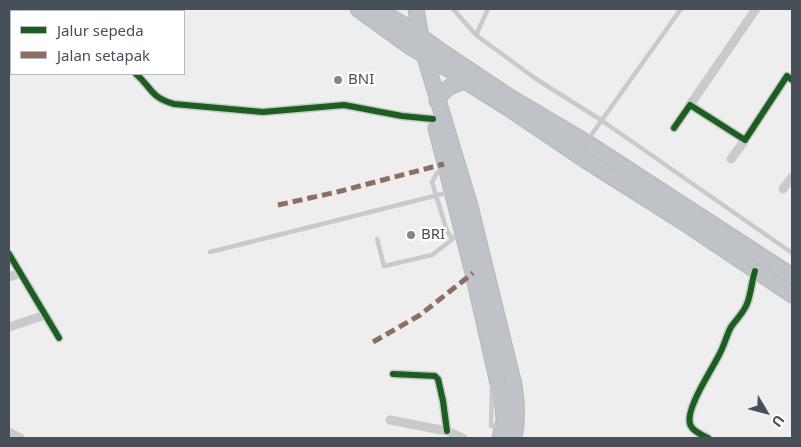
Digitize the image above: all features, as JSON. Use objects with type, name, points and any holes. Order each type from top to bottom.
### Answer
[{"type":"highway","points":[[358,9],[419,47],[465,81],[792,295]]},
{"type":"highway","points":[[377,9],[408,27],[419,47],[430,79],[472,215],[514,385],[517,402],[517,425],[514,438]]},
{"type":"highway","points":[[412,10],[433,119],[451,191],[459,237],[473,273],[503,406],[501,432]]},
{"type":"highway","points":[[408,27],[412,10]]},
{"type":"highway","points":[[412,10],[450,57]]},
{"type":"highway","points":[[419,47],[450,57],[510,97],[586,142],[792,276]]},
{"type":"highway","points":[[437,101],[442,92],[465,81]]},
{"type":"street","points":[[674,128],[756,9]]},
{"type":"street","points":[[137,75],[156,96],[174,104],[263,112],[344,105],[402,116],[433,119]]},
{"type":"street","points":[[731,159],[791,75]]},
{"type":"street","points":[[690,105],[745,140]]},
{"type":"street","points":[[783,189],[792,177]]},
{"type":"street","points":[[9,254],[59,338]]},
{"type":"street","points":[[708,438],[691,426],[692,410],[698,392],[720,353],[731,327],[748,302],[754,271]]},
{"type":"street","points":[[9,278],[20,274]]},
{"type":"street","points":[[9,327],[45,315]]},
{"type":"street","points":[[394,374],[435,376],[438,379],[447,431]]},
{"type":"street","points":[[390,420],[447,431],[463,438]]},
{"type":"street","points":[[9,432],[20,438]]},
{"type":"lane","points":[[453,9],[476,35],[536,79],[601,120],[792,253]]},
{"type":"lane","points":[[476,35],[488,9]]},
{"type":"lane","points":[[586,142],[681,9]]},
{"type":"lane","points":[[446,169],[437,173],[432,180],[447,231],[451,237],[459,237]]},
{"type":"lane","points":[[210,252],[451,191]]},
{"type":"lane","points":[[377,239],[384,266],[432,255],[459,237]]},
{"type":"lane","points":[[492,380],[491,426],[501,432]]},
{"type":"marked path","points":[[278,205],[337,192],[444,164]]},
{"type":"marked path","points":[[373,342],[420,315],[473,273]]},
{"type":"cycle path","points":[[137,75],[156,96],[174,104],[263,112],[344,105],[402,116],[433,119]]},
{"type":"cycle path","points":[[674,128],[690,105],[745,140],[787,76],[792,80]]},
{"type":"cycle path","points":[[9,254],[59,338]]},
{"type":"cycle path","points":[[708,438],[691,426],[692,408],[731,327],[747,305],[755,271]]},
{"type":"cycle path","points":[[393,374],[435,376],[438,379],[447,431]]},
{"type":"place","name":"BNI","points":[[338,80]]},
{"type":"place","name":"BRI","points":[[411,235]]}]
